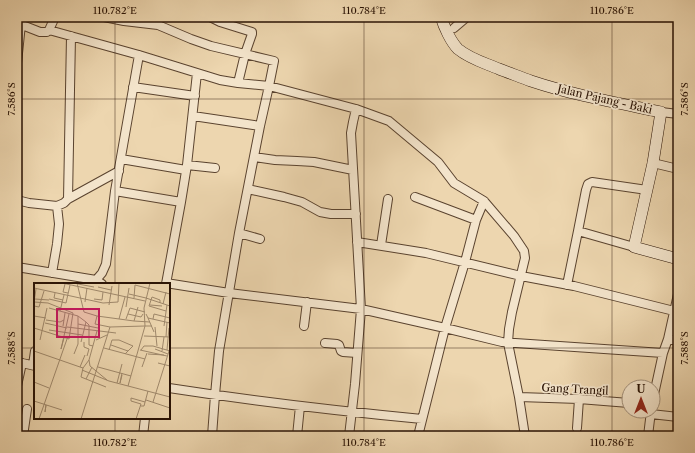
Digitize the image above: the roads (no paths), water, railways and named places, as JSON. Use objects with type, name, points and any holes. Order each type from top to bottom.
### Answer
[{"type":"main road","name":"Jalan Pajang - Baki","points":[[441,17],[451,31],[456,46],[468,56],[531,81],[608,101],[662,112],[653,163],[634,246]]},
{"type":"main road","points":[[634,246],[678,259]]},
{"type":"street","points":[[49,30],[55,17]]},
{"type":"street","points":[[104,17],[124,21],[148,20],[191,39],[212,46],[274,61],[239,234],[219,351],[212,436]]},
{"type":"street","points":[[210,17],[220,22],[252,32],[238,83]]},
{"type":"street","points":[[451,31],[467,17]]},
{"type":"street","points":[[17,63],[19,23],[40,32],[47,32],[49,30],[139,55],[220,80],[269,86],[356,109],[389,121],[438,162],[454,183],[484,202],[514,236],[524,251],[525,258],[505,342],[519,397],[525,436]]},
{"type":"street","points":[[68,199],[71,36]]},
{"type":"street","points":[[17,267],[99,282],[106,264],[115,191],[139,55]]},
{"type":"street","points":[[166,283],[181,202],[193,116],[197,73]]},
{"type":"street","points":[[133,87],[195,96]]},
{"type":"street","points":[[349,436],[361,309],[351,133],[356,109]]},
{"type":"street","points":[[662,112],[678,114]]},
{"type":"street","points":[[193,116],[260,126]]},
{"type":"street","points":[[254,156],[275,160],[314,162],[353,170]]},
{"type":"street","points":[[121,159],[186,167],[215,168]]},
{"type":"street","points":[[653,163],[678,169]]},
{"type":"street","points":[[17,200],[57,206],[65,203],[68,199],[119,171]]},
{"type":"street","points":[[567,285],[588,184],[592,182],[601,182],[647,190]]},
{"type":"street","points":[[248,189],[302,202],[320,212],[331,214],[356,214]]},
{"type":"street","points":[[115,191],[181,202]]},
{"type":"street","points":[[415,197],[476,220]]},
{"type":"street","points":[[382,245],[388,199]]},
{"type":"street","points":[[418,436],[445,328],[476,220],[484,202]]},
{"type":"street","points":[[52,273],[57,244],[57,206]]},
{"type":"street","points":[[578,231],[634,246]]},
{"type":"street","points":[[239,234],[260,239]]},
{"type":"street","points":[[357,242],[426,252],[521,276],[567,285],[674,311]]},
{"type":"street","points":[[170,285],[361,309],[505,342],[663,353]]},
{"type":"street","points":[[657,379],[678,294]]},
{"type":"street","points":[[304,326],[307,302]]},
{"type":"street","points":[[668,339],[678,341]]},
{"type":"street","points":[[325,342],[339,345],[341,351],[343,352],[357,353]]},
{"type":"street","points":[[17,386],[19,363],[34,365]]},
{"type":"street","points":[[170,388],[300,406],[422,419]]},
{"type":"street","name":"Gang Trangil","points":[[519,397],[621,402]]},
{"type":"street","points":[[577,428],[579,399]]},
{"type":"street","points":[[297,436],[300,406]]},
{"type":"street","points":[[23,436],[28,409]]},
{"type":"street","points":[[661,414],[678,417]]},
{"type":"street","points":[[143,436],[145,419]]},
{"type":"street","points":[[648,436],[650,419]]}]
